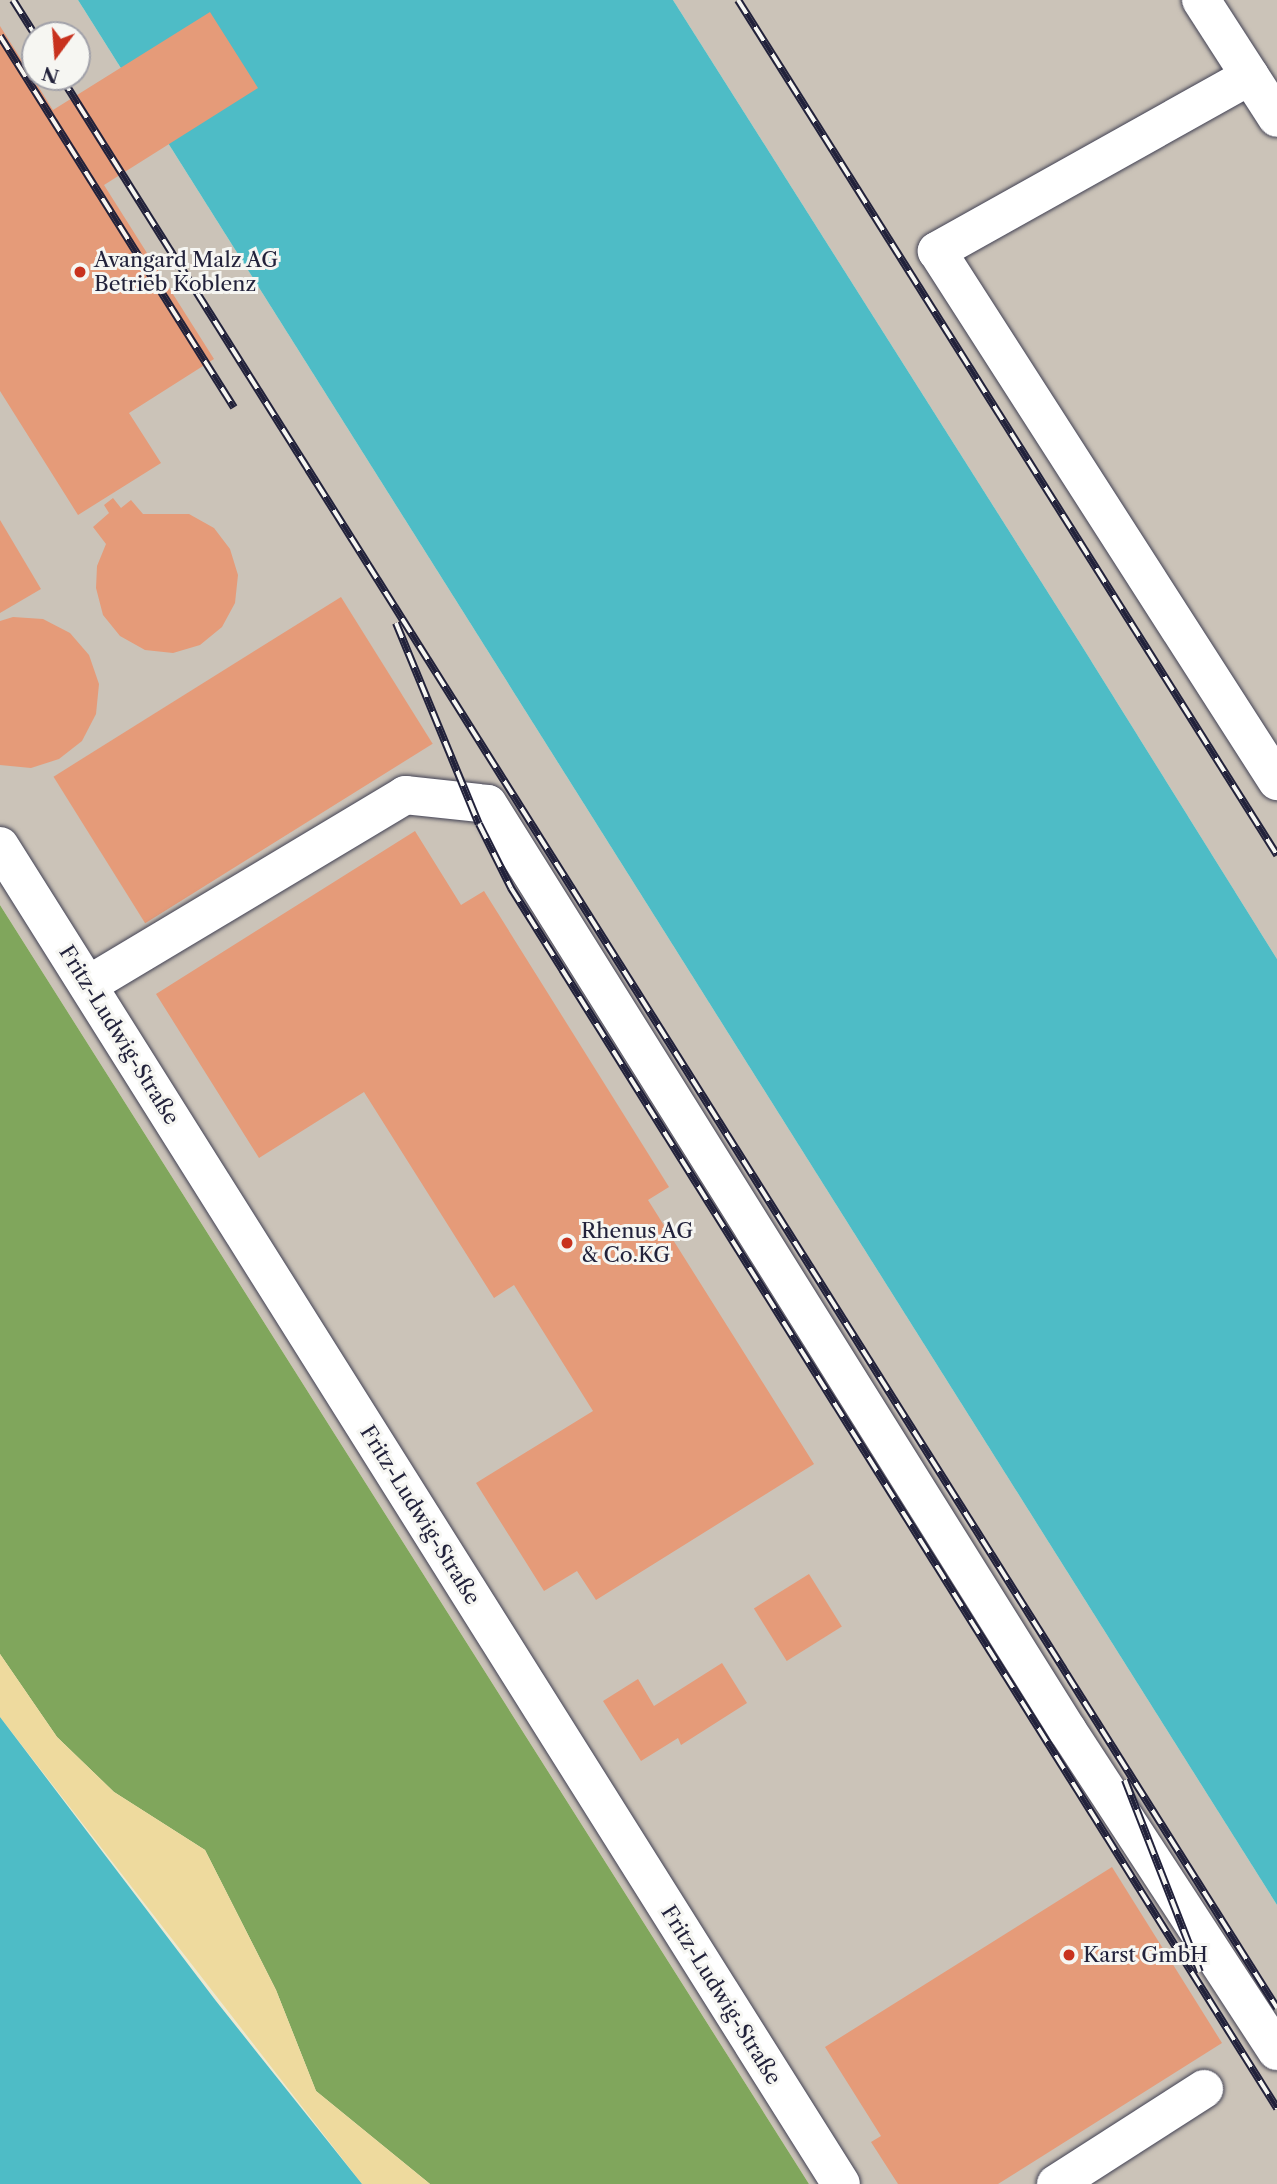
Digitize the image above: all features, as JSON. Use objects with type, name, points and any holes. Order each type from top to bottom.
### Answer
[{"type":"street","points":[[1201,0],[1277,118]]},
{"type":"street","points":[[1250,76],[937,251],[1277,781]]},
{"type":"street","points":[[88,985],[405,795],[488,804],[1068,1731],[1277,2051]]},
{"type":"street","name":"Fritz-Ludwig-Straße","points":[[0,846],[841,2184]]},
{"type":"street","points":[[1056,2184],[1204,2089]]},
{"type":"shaded area","points":[[0,0],[78,0],[1277,1905],[1277,2184],[809,2184],[0,905]]},
{"type":"shaded area","points":[[673,0],[1277,0],[1277,959],[1080,643]]},
{"type":"green space","points":[[0,905],[809,2184],[430,2184],[316,2091],[276,1990],[205,1850],[114,1792],[57,1737],[0,1654]]},
{"type":"sand","points":[[0,1654],[57,1737],[114,1792],[205,1850],[276,1990],[316,2091],[430,2184],[362,2184],[0,1717]]},
{"type":"water","points":[[78,0],[673,0],[1080,643],[1277,959],[1277,1905]]},
{"type":"water","points":[[0,1717],[216,2001],[362,2184],[0,2184]]},
{"type":"building","name":"Avangard Malz AG Betrieb Koblenz","points":[[210,12],[258,88],[104,185],[214,359],[129,413],[161,463],[78,515],[0,391],[0,26],[21,59],[21,91],[41,91],[53,110],[83,91],[91,91],[91,86]]},
{"type":"building","points":[[113,498],[121,508],[131,500],[143,514],[189,514],[214,528],[230,549],[238,575],[235,603],[222,627],[200,645],[173,653],[145,650],[120,636],[103,615],[96,588],[97,566],[106,544],[93,527],[109,513],[104,505]]},
{"type":"building","points":[[0,520],[41,589],[0,613]]},
{"type":"building","points":[[341,597],[433,744],[145,923],[54,777]]},
{"type":"building","points":[[13,617],[43,619],[70,633],[89,655],[99,684],[96,714],[82,741],[59,759],[31,768],[0,765],[0,621]]},
{"type":"building","name":"Rhenus AG & Co.KG","points":[[415,831],[461,905],[484,891],[669,1187],[648,1200],[814,1464],[596,1600],[577,1571],[544,1591],[476,1483],[593,1411],[514,1285],[494,1298],[364,1092],[259,1158],[156,994]]},
{"type":"building","points":[[809,1574],[842,1627],[787,1661],[754,1608]]},
{"type":"building","points":[[722,1663],[747,1703],[681,1745],[678,1738],[641,1761],[603,1701],[638,1679],[654,1706]]},
{"type":"building","name":"Karst GmbH","points":[[1112,1867],[1222,2043],[998,2184],[898,2184],[871,2142],[881,2136],[825,2047]]},
{"type":"railway","points":[[13,0],[26,21]]},
{"type":"railway","points":[[738,0],[1277,855]]},
{"type":"railway","points":[[0,36],[234,408]]},
{"type":"railway","points":[[70,91],[1277,2008]]},
{"type":"railway","points":[[396,623],[479,824],[511,888],[1277,2108]]},
{"type":"railway","points":[[1125,1780],[1200,1972]]},
{"type":"place","name":"Avangard Malz AG Betrieb Koblenz","points":[[80,272]]},
{"type":"place","name":"Rhenus AG & Co.KG","points":[[567,1243]]},
{"type":"place","name":"Karst GmbH","points":[[1069,1955]]}]
